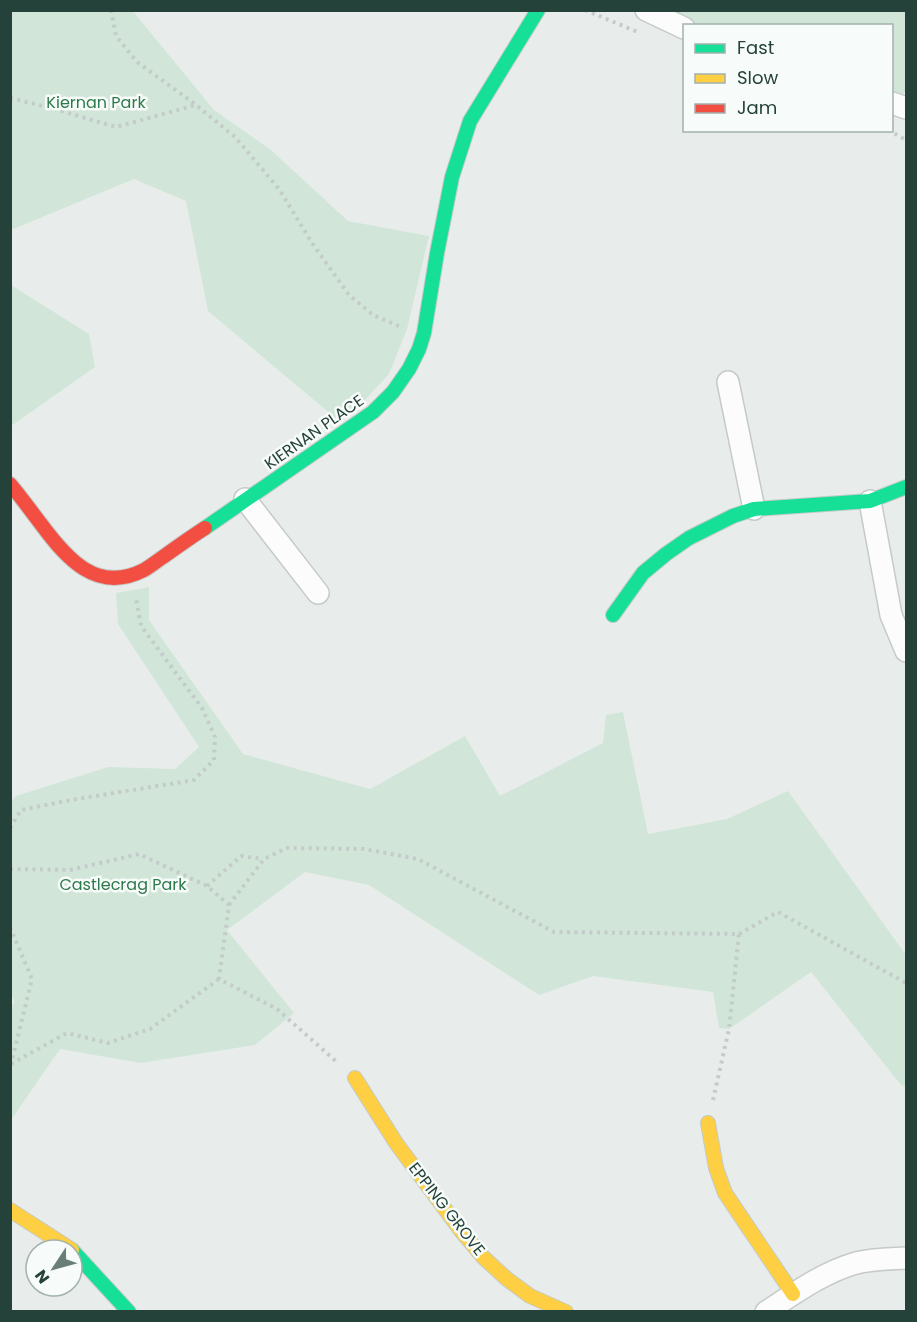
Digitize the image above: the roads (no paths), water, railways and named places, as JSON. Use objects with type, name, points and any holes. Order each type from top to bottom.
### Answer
[{"type":"street","name":"KIERNAN PLACE","points":[[10,484],[61,551],[75,565],[92,574],[110,577],[126,576],[144,570],[373,412],[393,392],[419,349],[424,333],[452,177],[470,121],[538,10]]},
{"type":"street","points":[[646,10],[683,28]]},
{"type":"street","points":[[728,382],[754,509]]},
{"type":"street","points":[[613,615],[644,573],[666,554],[713,525],[754,509],[870,501],[906,487]]},
{"type":"street","points":[[245,499],[318,592]]},
{"type":"street","points":[[870,501],[891,615],[906,651]]},
{"type":"street","name":"EPPING GROVE","points":[[355,1078],[396,1143],[484,1258],[530,1296],[566,1311]]},
{"type":"street","points":[[708,1123],[716,1171],[722,1187],[793,1294]]},
{"type":"street","points":[[10,1210],[53,1238]]},
{"type":"street","points":[[766,1311],[817,1279],[847,1266],[883,1259],[906,1258]]},
{"type":"street","points":[[84,1262],[129,1311]]},
{"type":"park label","name":"Kiernan Park","points":[[96,102]]},
{"type":"park label","name":"Castlecrag Park","points":[[123,884]]}]
